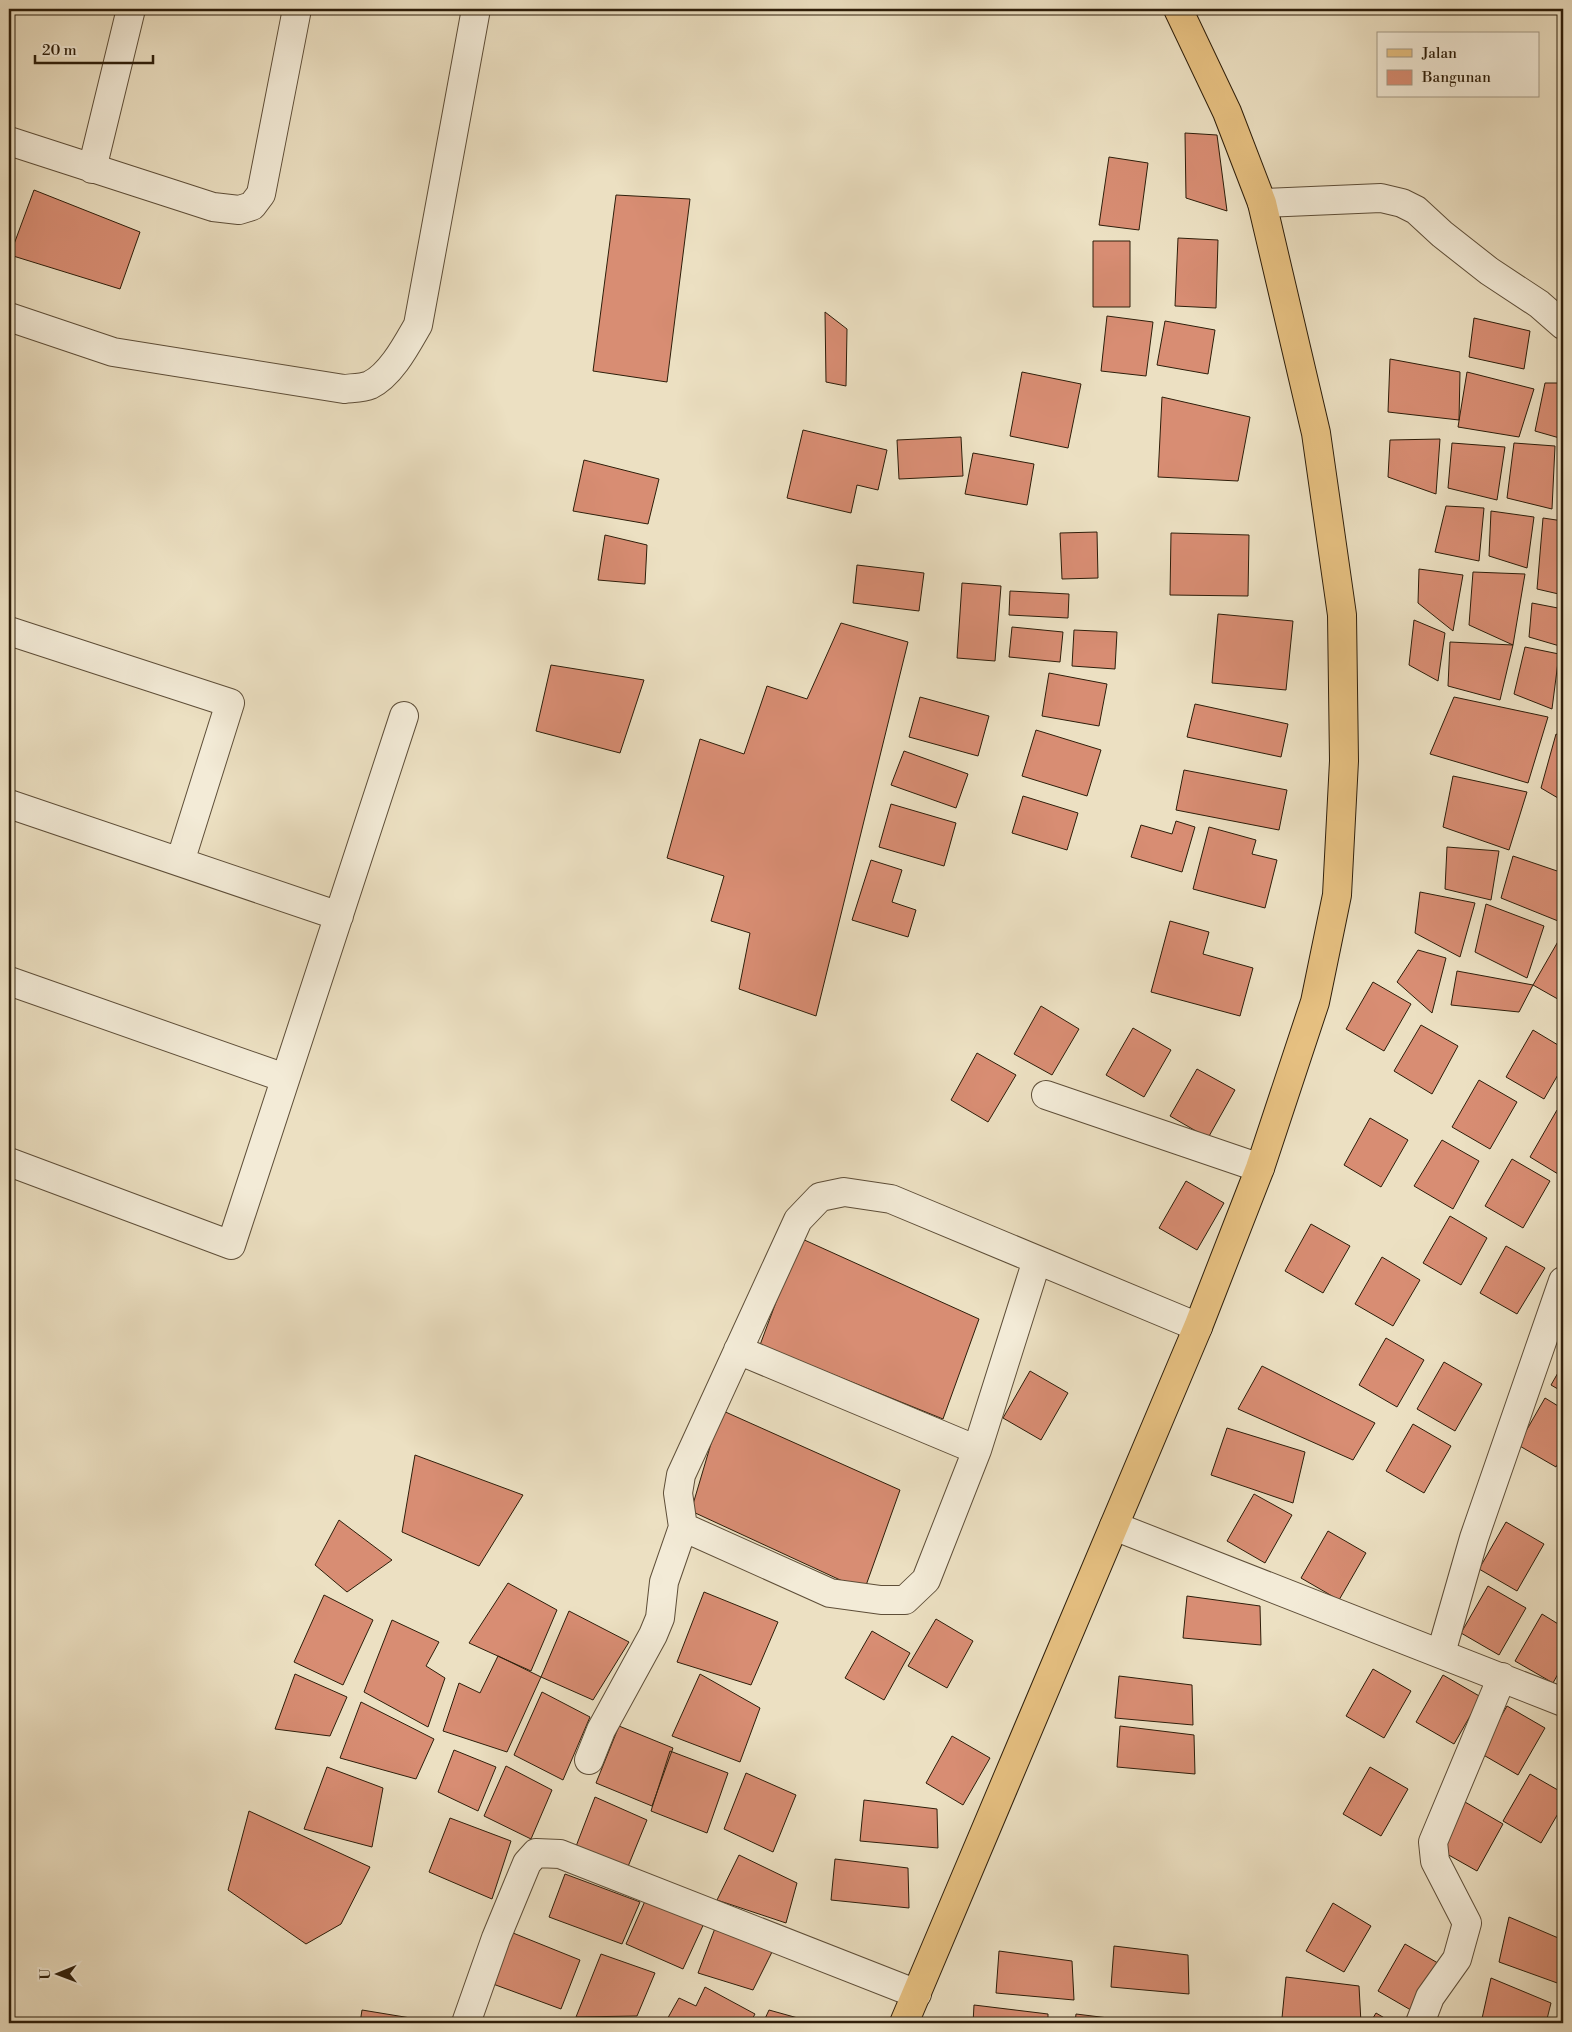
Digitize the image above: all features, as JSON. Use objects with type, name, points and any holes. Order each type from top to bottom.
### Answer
[{"type":"main road","points":[[904,2023],[1198,1326],[1260,1168],[1315,1002],[1337,895],[1344,760],[1342,615],[1316,433],[1262,203],[1227,112],[1178,9]]},
{"type":"street","points":[[92,169],[131,9]]},
{"type":"street","points":[[9,141],[213,207],[240,210],[252,206],[261,194],[297,9]]},
{"type":"street","points":[[9,317],[113,352],[344,389],[368,386],[381,379],[404,349],[418,325],[476,9]]},
{"type":"street","points":[[1262,203],[1381,198],[1402,202],[1416,210],[1489,272],[1539,304],[1563,325]]},
{"type":"street","points":[[9,631],[230,703],[180,862]]},
{"type":"street","points":[[9,1162],[231,1245],[404,716]]},
{"type":"street","points":[[9,804],[339,916]]},
{"type":"street","points":[[9,981],[285,1078]]},
{"type":"street","points":[[1046,1095],[1260,1168]]},
{"type":"street","points":[[589,1760],[606,1721],[653,1635],[660,1618],[664,1582],[683,1527],[678,1494],[681,1474],[798,1220],[820,1198],[844,1192],[890,1199],[1198,1326]]},
{"type":"street","points":[[683,1527],[710,1541],[830,1592],[881,1600],[905,1600],[926,1580],[977,1450],[1037,1260]]},
{"type":"street","points":[[1441,1653],[1474,1538],[1563,1282]]},
{"type":"street","points":[[738,1350],[977,1450]]},
{"type":"street","points":[[1114,1526],[1563,1702]]},
{"type":"street","points":[[1420,2023],[1430,1997],[1457,1959],[1466,1922],[1435,1861],[1433,1842],[1502,1677]]},
{"type":"street","points":[[466,2023],[496,1938],[527,1863],[536,1853],[560,1854],[917,1994]]},
{"type":"building","points":[[1185,133],[1217,135],[1227,211],[1186,198]]},
{"type":"building","points":[[1109,157],[1148,163],[1139,230],[1099,225]]},
{"type":"building","points":[[34,190],[140,232],[120,289],[10,255]]},
{"type":"building","points":[[616,195],[690,199],[667,382],[593,371]]},
{"type":"building","points":[[1178,238],[1218,240],[1216,308],[1175,306]]},
{"type":"building","points":[[1093,241],[1130,241],[1130,307],[1093,307]]},
{"type":"building","points":[[825,312],[847,329],[846,386],[826,382]]},
{"type":"building","points":[[1107,316],[1153,322],[1146,376],[1101,371]]},
{"type":"building","points":[[1474,318],[1530,331],[1524,369],[1469,357]]},
{"type":"building","points":[[1165,321],[1215,330],[1208,374],[1157,365]]},
{"type":"building","points":[[1390,359],[1460,372],[1459,420],[1388,412]]},
{"type":"building","points":[[1022,372],[1081,384],[1068,448],[1010,436]]},
{"type":"building","points":[[1467,372],[1534,389],[1519,437],[1458,427]]},
{"type":"building","points":[[1545,383],[1563,383],[1563,439],[1535,431]]},
{"type":"building","points":[[1162,397],[1250,417],[1238,481],[1158,477]]},
{"type":"building","points":[[803,430],[887,450],[878,490],[857,485],[851,513],[787,498]]},
{"type":"building","points":[[961,437],[963,476],[899,479],[897,440]]},
{"type":"building","points":[[1440,439],[1436,494],[1388,477],[1390,440]]},
{"type":"building","points":[[1452,443],[1505,447],[1497,500],[1448,488]]},
{"type":"building","points":[[1514,443],[1555,446],[1552,509],[1507,498]]},
{"type":"building","points":[[973,453],[1034,464],[1027,505],[965,494]]},
{"type":"building","points":[[584,460],[659,479],[648,524],[573,511]]},
{"type":"building","points":[[1446,506],[1484,508],[1479,561],[1435,552]]},
{"type":"building","points":[[1491,511],[1534,517],[1527,568],[1489,556]]},
{"type":"building","points":[[1543,518],[1563,521],[1563,595],[1537,589]]},
{"type":"building","points":[[1097,532],[1098,578],[1062,579],[1060,533]]},
{"type":"building","points":[[1171,533],[1249,535],[1248,596],[1170,595]]},
{"type":"building","points":[[605,535],[647,545],[645,584],[598,580]]},
{"type":"building","points":[[857,565],[924,573],[919,611],[853,603]]},
{"type":"building","points":[[1419,569],[1463,575],[1453,631],[1418,603]]},
{"type":"building","points":[[1473,572],[1525,574],[1513,645],[1469,625]]},
{"type":"building","points":[[962,583],[1001,586],[995,661],[957,658]]},
{"type":"building","points":[[1010,591],[1069,594],[1068,618],[1009,615]]},
{"type":"building","points":[[1532,603],[1563,609],[1563,647],[1529,637]]},
{"type":"building","points":[[1218,614],[1293,621],[1286,690],[1212,683]]},
{"type":"building","points":[[1414,620],[1445,633],[1438,681],[1409,665]]},
{"type":"building","points":[[841,623],[908,642],[816,1016],[739,989],[750,933],[711,921],[724,876],[667,858],[700,739],[744,754],[767,686],[807,699]]},
{"type":"building","points":[[1012,627],[1063,632],[1060,662],[1009,657]]},
{"type":"building","points":[[1074,630],[1117,632],[1115,669],[1072,666]]},
{"type":"building","points":[[1450,642],[1513,645],[1500,700],[1448,686]]},
{"type":"building","points":[[1525,647],[1559,654],[1552,709],[1514,694]]},
{"type":"building","points":[[551,665],[644,680],[620,753],[536,731]]},
{"type":"building","points":[[1049,673],[1107,684],[1099,726],[1042,716]]},
{"type":"building","points":[[920,697],[989,716],[978,756],[909,737]]},
{"type":"building","points":[[1454,697],[1548,717],[1528,783],[1430,754]]},
{"type":"building","points":[[1195,704],[1288,724],[1281,757],[1187,737]]},
{"type":"building","points":[[1036,730],[1101,750],[1087,796],[1022,776]]},
{"type":"building","points":[[1556,734],[1563,737],[1563,801],[1541,788]]},
{"type":"building","points":[[904,751],[968,774],[956,808],[891,785]]},
{"type":"building","points":[[1184,770],[1287,790],[1279,830],[1176,810]]},
{"type":"building","points":[[1453,776],[1527,792],[1509,850],[1443,827]]},
{"type":"building","points":[[1023,796],[1078,813],[1067,850],[1012,833]]},
{"type":"building","points":[[891,804],[956,823],[944,866],[879,847]]},
{"type":"building","points":[[1176,821],[1195,827],[1182,872],[1131,857],[1141,825],[1172,834]]},
{"type":"building","points":[[1209,827],[1256,840],[1252,854],[1277,860],[1265,908],[1193,889]]},
{"type":"building","points":[[1447,847],[1499,851],[1491,900],[1445,889]]},
{"type":"building","points":[[1513,856],[1563,873],[1563,923],[1501,898]]},
{"type":"building","points":[[871,860],[902,870],[892,902],[916,910],[908,937],[852,920]]},
{"type":"building","points":[[1420,892],[1475,903],[1460,957],[1415,933]]},
{"type":"building","points":[[1486,904],[1544,926],[1527,978],[1475,952]]},
{"type":"building","points":[[1170,921],[1209,932],[1203,954],[1253,968],[1240,1016],[1151,992]]},
{"type":"building","points":[[1560,938],[1563,940],[1563,1002],[1533,985]]},
{"type":"building","points":[[1418,950],[1446,958],[1432,1013],[1397,982]]},
{"type":"building","points":[[1457,971],[1533,985],[1519,1012],[1451,1005]]},
{"type":"building","points":[[1373,982],[1411,1004],[1384,1051],[1346,1029]]},
{"type":"building","points":[[1041,1006],[1079,1029],[1052,1075],[1014,1054]]},
{"type":"building","points":[[1421,1025],[1458,1046],[1432,1094],[1394,1071]]},
{"type":"building","points":[[1133,1028],[1171,1050],[1144,1097],[1106,1075]]},
{"type":"building","points":[[1533,1030],[1563,1048],[1563,1066],[1544,1099],[1506,1077]]},
{"type":"building","points":[[977,1053],[1016,1075],[988,1122],[951,1100]]},
{"type":"building","points":[[1197,1069],[1235,1090],[1208,1138],[1170,1116]]},
{"type":"building","points":[[1479,1080],[1517,1102],[1490,1149],[1452,1127]]},
{"type":"building","points":[[1557,1110],[1563,1114],[1563,1177],[1530,1157]]},
{"type":"building","points":[[1370,1118],[1408,1140],[1381,1187],[1344,1165]]},
{"type":"building","points":[[1442,1140],[1479,1161],[1453,1209],[1414,1186]]},
{"type":"building","points":[[1512,1159],[1550,1181],[1523,1228],[1485,1206]]},
{"type":"building","points":[[1186,1181],[1224,1203],[1197,1250],[1159,1228]]},
{"type":"building","points":[[1450,1216],[1487,1238],[1461,1285],[1423,1263]]},
{"type":"building","points":[[1311,1224],[1350,1246],[1323,1293],[1285,1271]]},
{"type":"building","points":[[800,1238],[979,1319],[943,1419],[760,1345]]},
{"type":"building","points":[[1506,1246],[1545,1268],[1517,1314],[1480,1293]]},
{"type":"building","points":[[1382,1257],[1420,1280],[1393,1326],[1355,1304]]},
{"type":"building","points":[[1386,1338],[1424,1360],[1397,1407],[1359,1385]]},
{"type":"building","points":[[1444,1362],[1482,1384],[1455,1431],[1417,1409]]},
{"type":"building","points":[[1563,1364],[1563,1392],[1551,1385]]},
{"type":"building","points":[[1262,1366],[1375,1423],[1353,1460],[1238,1409]]},
{"type":"building","points":[[1030,1371],[1068,1393],[1041,1440],[1003,1418]]},
{"type":"building","points":[[1545,1398],[1563,1409],[1563,1454],[1556,1467],[1518,1445]]},
{"type":"building","points":[[721,1410],[900,1490],[864,1591],[691,1511]]},
{"type":"building","points":[[1413,1424],[1451,1446],[1424,1493],[1386,1471]]},
{"type":"building","points":[[1227,1428],[1305,1452],[1293,1503],[1211,1475]]},
{"type":"building","points":[[415,1455],[523,1495],[479,1566],[402,1532]]},
{"type":"building","points":[[1254,1494],[1292,1515],[1265,1563],[1227,1541]]},
{"type":"building","points":[[339,1520],[392,1560],[347,1592],[315,1565]]},
{"type":"building","points":[[1506,1522],[1544,1544],[1517,1591],[1479,1569]]},
{"type":"building","points":[[1328,1531],[1366,1553],[1339,1600],[1301,1578]]},
{"type":"building","points":[[508,1583],[557,1610],[531,1671],[469,1643]]},
{"type":"building","points":[[1488,1586],[1526,1608],[1499,1655],[1461,1633]]},
{"type":"building","points":[[704,1592],[778,1622],[751,1685],[677,1662]]},
{"type":"building","points":[[324,1595],[373,1620],[343,1685],[294,1662]]},
{"type":"building","points":[[1187,1596],[1260,1606],[1261,1645],[1183,1638]]},
{"type":"building","points":[[569,1611],[629,1642],[593,1700],[541,1677]]},
{"type":"building","points":[[1542,1614],[1563,1627],[1563,1665],[1553,1683],[1515,1661]]},
{"type":"building","points":[[936,1619],[973,1641],[947,1688],[908,1666]]},
{"type":"building","points":[[392,1620],[439,1642],[426,1666],[445,1678],[428,1727],[364,1692]]},
{"type":"building","points":[[872,1631],[910,1653],[884,1700],[845,1678]]},
{"type":"building","points":[[498,1656],[541,1677],[507,1752],[443,1731],[459,1683],[480,1693]]},
{"type":"building","points":[[1373,1669],[1411,1691],[1384,1738],[1346,1716]]},
{"type":"building","points":[[295,1674],[347,1697],[330,1736],[275,1729]]},
{"type":"building","points":[[700,1674],[760,1708],[740,1762],[672,1736]]},
{"type":"building","points":[[1443,1675],[1481,1697],[1454,1744],[1416,1722]]},
{"type":"building","points":[[1119,1676],[1192,1685],[1193,1725],[1115,1718]]},
{"type":"building","points":[[542,1692],[590,1717],[563,1780],[514,1755]]},
{"type":"building","points":[[361,1702],[434,1739],[416,1779],[340,1758]]},
{"type":"building","points":[[1507,1706],[1545,1728],[1518,1775],[1480,1753]]},
{"type":"building","points":[[619,1726],[673,1748],[652,1806],[596,1783]]},
{"type":"building","points":[[1120,1726],[1194,1735],[1195,1774],[1117,1767]]},
{"type":"building","points":[[952,1736],[990,1758],[963,1805],[926,1783]]},
{"type":"building","points":[[454,1750],[496,1767],[478,1811],[438,1792]]},
{"type":"building","points":[[670,1751],[728,1773],[707,1833],[651,1811]]},
{"type":"building","points":[[506,1766],[552,1790],[531,1839],[484,1816]]},
{"type":"building","points":[[327,1767],[383,1788],[372,1847],[304,1829]]},
{"type":"building","points":[[1370,1767],[1408,1789],[1381,1836],[1343,1814]]},
{"type":"building","points":[[746,1773],[796,1795],[773,1852],[724,1829]]},
{"type":"building","points":[[1530,1774],[1563,1793],[1563,1805],[1541,1843],[1503,1821]]},
{"type":"building","points":[[595,1797],[647,1820],[627,1869],[575,1849]]},
{"type":"building","points":[[864,1800],[937,1809],[938,1848],[860,1841]]},
{"type":"building","points":[[1465,1802],[1503,1824],[1477,1871],[1438,1849]]},
{"type":"building","points":[[249,1811],[370,1867],[341,1924],[306,1944],[228,1890]]},
{"type":"building","points":[[450,1818],[511,1841],[492,1899],[429,1872]]},
{"type":"building","points":[[739,1855],[797,1883],[786,1923],[717,1900]]},
{"type":"building","points":[[835,1859],[908,1868],[909,1908],[831,1900]]},
{"type":"building","points":[[565,1874],[640,1902],[622,1944],[549,1917]]},
{"type":"building","points":[[649,1892],[706,1919],[683,1969],[626,1944]]},
{"type":"building","points":[[1333,1903],[1371,1926],[1344,1972],[1306,1951]]},
{"type":"building","points":[[1509,1917],[1563,1940],[1563,1970],[1560,1984],[1499,1962]]},
{"type":"building","points":[[717,1923],[776,1944],[753,1990],[698,1973]]},
{"type":"building","points":[[513,1933],[580,1960],[561,2009],[493,1984]]},
{"type":"building","points":[[1405,1944],[1443,1966],[1416,2013],[1378,1991]]},
{"type":"building","points":[[1114,1946],[1188,1955],[1189,1994],[1111,1987]]},
{"type":"building","points":[[999,1951],[1072,1961],[1074,2000],[996,1993]]},
{"type":"building","points":[[601,1954],[655,1973],[637,2016],[576,2017]]},
{"type":"building","points":[[1286,1977],[1359,1986],[1361,2023],[1282,2018]]},
{"type":"building","points":[[1491,1978],[1551,2003],[1546,2023],[1481,2023]]},
{"type":"building","points":[[705,1987],[755,2014],[750,2023],[665,2023],[679,1998],[696,2006]]},
{"type":"building","points":[[974,2005],[1048,2014],[1048,2023],[973,2023]]},
{"type":"building","points":[[362,2010],[441,2023],[360,2023]]},
{"type":"building","points":[[769,2010],[805,2020],[804,2023],[763,2023]]},
{"type":"building","points":[[1376,2013],[1393,2023],[1370,2023]]},
{"type":"building","points":[[1076,2014],[1149,2023],[1075,2023]]}]
